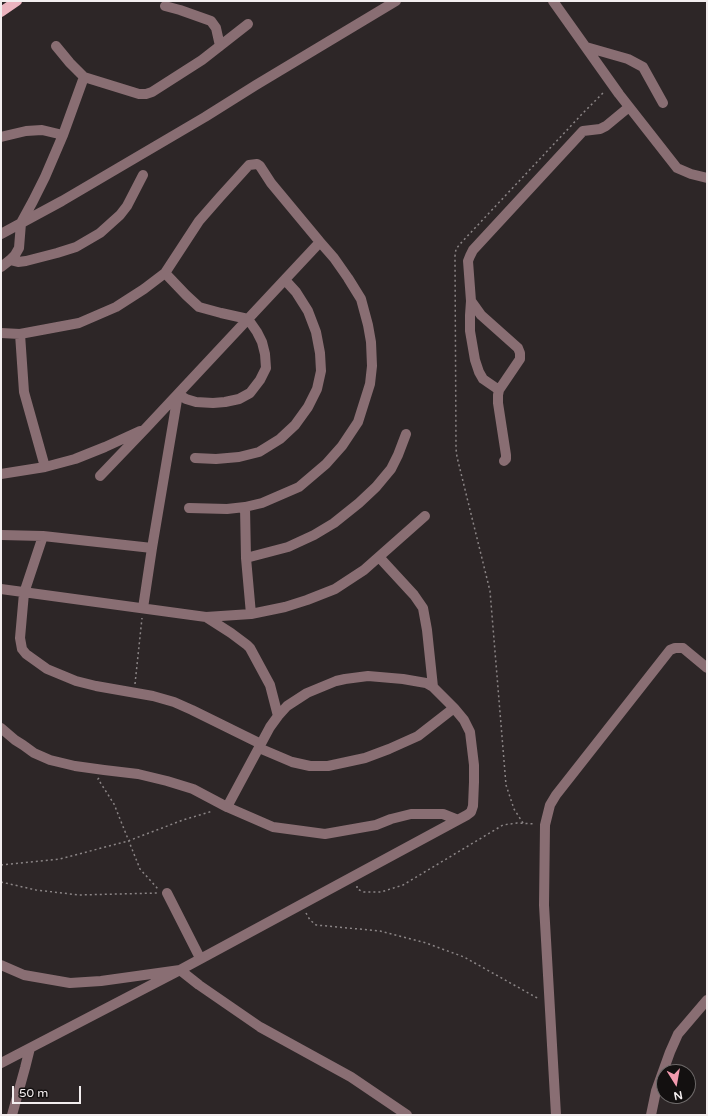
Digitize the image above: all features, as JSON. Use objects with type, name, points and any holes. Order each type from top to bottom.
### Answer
[{"type":"main road","points":[[1,12],[17,1]]},
{"type":"street","points":[[1,234],[62,201],[198,121],[396,1]]},
{"type":"street","points":[[553,1],[629,107],[677,168],[691,174],[707,178]]},
{"type":"street","points":[[165,6],[211,21],[216,28],[220,46]]},
{"type":"street","points":[[56,46],[84,77],[139,94],[146,94],[152,92],[202,60],[248,24]]},
{"type":"street","points":[[586,47],[628,59],[643,67],[663,104]]},
{"type":"street","points":[[1,268],[15,255],[19,248],[21,223],[45,177],[63,135],[84,77]]},
{"type":"street","points":[[499,390],[483,379],[475,360],[470,331],[468,261],[473,250],[583,131],[600,129],[606,126],[629,107]]},
{"type":"street","points":[[1,137],[26,131],[42,130],[63,135]]},
{"type":"street","points":[[1,333],[20,334],[79,323],[116,307],[144,289],[165,273],[199,222],[220,196],[249,165],[257,164],[260,166],[271,183],[338,263],[361,300],[371,342],[372,366],[370,384],[358,422],[342,446],[326,464],[299,487],[262,503],[245,507],[227,509],[189,508]]},
{"type":"street","points":[[10,260],[18,262],[26,261],[57,253],[76,247],[100,233],[120,215],[127,206],[143,175]]},
{"type":"street","points":[[100,476],[320,242]]},
{"type":"street","points":[[165,273],[199,307],[221,314],[248,319],[262,342],[265,354],[266,368],[250,394],[239,399],[213,403],[196,402],[186,399],[178,394]]},
{"type":"street","points":[[195,458],[216,460],[239,457],[259,452],[280,438],[295,425],[308,407],[317,388],[321,371],[320,353],[316,332],[308,311],[296,292],[285,280]]},
{"type":"street","points":[[470,300],[481,315],[518,348],[520,353],[520,359],[499,390],[498,403],[506,455],[506,459],[504,461]]},
{"type":"street","points":[[20,334],[24,392],[45,467]]},
{"type":"street","points":[[143,608],[178,394]]},
{"type":"street","points":[[1,474],[45,467],[75,459],[146,428]]},
{"type":"street","points":[[246,558],[288,547],[314,535],[339,519],[376,487],[391,469],[406,434]]},
{"type":"street","points":[[245,507],[246,558],[251,614]]},
{"type":"street","points":[[1,589],[206,617],[251,614],[285,607],[307,600],[335,589],[351,580],[380,557],[425,516]]},
{"type":"street","points":[[1,534],[43,536],[152,548]]},
{"type":"street","points":[[43,536],[24,592],[20,638],[22,649],[26,654],[47,669],[76,681],[153,696],[184,706],[292,762],[310,766],[328,766],[364,758],[389,749],[418,736],[454,708]]},
{"type":"street","points":[[380,557],[414,595],[423,608],[428,635],[433,687]]},
{"type":"street","points":[[206,617],[231,633],[250,648],[270,684],[278,716]]},
{"type":"street","points":[[556,1115],[544,905],[545,825],[550,806],[556,795],[670,650],[675,648],[683,648],[707,668]]},
{"type":"street","points":[[1,1063],[180,970],[469,814],[473,808],[474,782],[474,765],[470,732],[464,720],[454,708],[433,687],[426,683],[381,676],[368,676],[345,679],[322,686],[307,693],[287,706],[278,716],[270,727],[227,807]]},
{"type":"street","points":[[1,728],[15,740],[41,756],[62,763],[138,774],[167,781],[193,789],[227,807],[273,827],[325,834],[376,825],[391,819],[412,814],[443,814],[458,820]]},
{"type":"street","points":[[167,894],[200,958]]},
{"type":"street","points":[[1,965],[24,975],[70,982],[101,981],[180,970],[260,1028],[351,1077],[408,1115]]},
{"type":"street","points":[[651,1115],[656,1091],[678,1034],[707,1000]]},
{"type":"street","points":[[12,1115],[30,1048]]},
{"type":"path","points":[[523,822],[514,809],[506,785],[490,591],[457,457],[455,256],[456,249],[460,244],[612,84]]},
{"type":"path","points":[[134,693],[143,608]]},
{"type":"path","points":[[104,770],[98,780],[114,804],[140,869],[158,888],[167,894]]},
{"type":"path","points":[[1,865],[60,859],[128,841],[183,820],[227,807]]},
{"type":"path","points":[[356,875],[356,889],[364,892],[381,892],[403,885],[503,825],[523,822],[545,825]]},
{"type":"path","points":[[1,882],[36,890],[78,895],[167,894]]},
{"type":"path","points":[[302,904],[310,920],[316,925],[380,931],[426,943],[464,958],[550,1005]]}]
